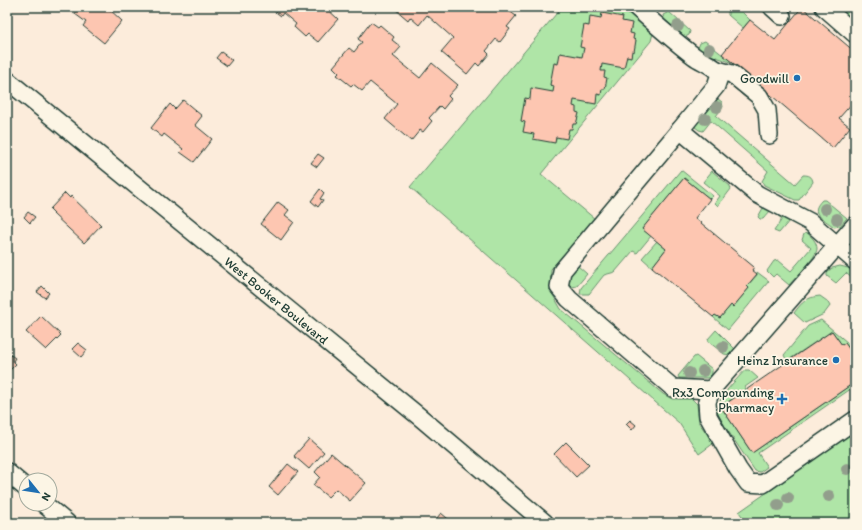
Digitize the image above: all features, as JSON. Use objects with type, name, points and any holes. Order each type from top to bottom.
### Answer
[{"type":"street","points":[[636,7],[696,57],[717,70],[732,74],[759,96],[767,110],[770,135]]},
{"type":"street","points":[[824,7],[855,34]]},
{"type":"street","points":[[711,390],[673,388],[569,299],[560,287],[562,271],[716,86],[720,74],[717,70]]},
{"type":"street","name":"West Booker Boulevard","points":[[7,80],[159,202],[311,330],[421,418],[545,523]]},
{"type":"street","points":[[680,130],[757,194],[810,222],[855,261]]},
{"type":"street","points":[[855,225],[711,390],[707,402],[708,416],[738,469],[748,483],[763,484],[855,420]]},
{"type":"street","points":[[7,472],[18,481]]},
{"type":"street","points":[[54,512],[67,523]]},
{"type":"green space","points":[[562,7],[622,7],[653,33],[651,41],[541,174],[595,219],[551,269],[550,290],[561,309],[663,394],[672,399],[692,399],[697,404],[699,423],[714,443],[699,454],[679,423],[410,187]]},
{"type":"green space","points":[[732,7],[737,7],[750,20],[743,28],[728,15],[728,11]]},
{"type":"green space","points":[[836,7],[855,7],[855,23]]},
{"type":"green space","points":[[669,12],[690,31],[689,35],[685,37],[664,19],[663,15]]},
{"type":"green space","points":[[705,41],[733,63],[702,52],[698,48],[700,43]]},
{"type":"green space","points":[[718,99],[722,102],[723,107],[716,116],[795,184],[803,175],[811,177],[813,182],[799,200],[795,200],[764,185],[762,181],[768,171],[711,121],[703,131],[695,127],[695,122],[714,101]]},
{"type":"green space","points":[[681,170],[713,196],[710,199],[684,178],[642,229],[651,236],[637,253],[633,251],[615,272],[604,275],[589,294],[580,294],[581,288]]},
{"type":"green space","points":[[712,171],[730,186],[731,189],[718,206],[715,203],[720,196],[703,182]]},
{"type":"green space","points":[[822,200],[825,200],[847,218],[840,226],[834,227],[819,215],[816,209]]},
{"type":"green space","points":[[767,206],[790,220],[779,233],[774,231],[782,219],[771,210],[763,219],[758,217],[763,208]]},
{"type":"green space","points":[[807,233],[817,246],[816,253],[810,262],[789,285],[776,274],[773,277],[767,271],[774,261],[778,260],[791,271],[811,248],[802,240],[804,234]]},
{"type":"green space","points":[[657,241],[666,249],[652,267],[642,258]]},
{"type":"green space","points":[[575,266],[578,266],[587,274],[577,286],[572,287],[567,282],[568,274]]},
{"type":"green space","points":[[840,266],[848,268],[855,274],[855,281],[846,273],[836,283],[827,276],[827,272],[832,268]]},
{"type":"green space","points":[[757,272],[769,281],[728,330],[713,317],[715,315],[720,318],[731,305],[733,307],[749,288],[747,286],[757,275]]},
{"type":"green space","points":[[820,296],[827,301],[830,306],[824,314],[805,323],[794,313],[805,301]]},
{"type":"green space","points":[[821,320],[855,349],[855,357],[845,343],[842,345],[832,331],[787,361],[784,355],[808,326]]},
{"type":"green space","points":[[716,330],[735,349],[730,355],[724,354],[709,342],[708,339]]},
{"type":"green space","points":[[696,356],[712,369],[712,373],[709,378],[679,378],[678,376]]},
{"type":"green space","points":[[745,370],[749,370],[758,378],[745,387],[746,389],[721,407],[752,453],[855,382],[855,386],[758,453],[767,467],[760,472],[755,471],[718,416],[719,403],[722,397]]},
{"type":"green space","points":[[855,431],[855,523],[747,523],[739,512]]},
{"type":"building","points":[[79,7],[107,7],[122,21],[104,43],[83,26],[86,22],[75,14]]},
{"type":"building","points":[[269,7],[325,7],[338,19],[318,42],[308,34],[305,37],[294,27],[296,24],[283,13],[281,16]]},
{"type":"building","points":[[475,7],[478,9],[480,7],[504,7],[516,16],[507,27],[510,29],[500,42],[496,39],[486,51],[489,54],[479,66],[476,63],[467,74],[441,52],[453,38],[427,15],[419,25],[410,17],[408,20],[394,8]]},
{"type":"building","name":"Goodwill","points":[[802,7],[855,52],[855,100],[839,118],[850,127],[833,148],[758,84],[746,98],[731,85],[744,72],[722,54],[750,20],[775,40]]},
{"type":"building","points":[[602,13],[623,17],[622,21],[632,23],[630,33],[634,34],[633,39],[636,40],[634,52],[632,51],[631,57],[627,56],[624,68],[602,64],[601,71],[605,71],[604,77],[607,78],[605,89],[602,89],[601,95],[597,94],[596,104],[574,100],[573,106],[576,107],[576,112],[579,113],[576,124],[573,124],[572,129],[569,129],[567,139],[556,137],[555,143],[533,139],[534,134],[523,132],[525,122],[521,121],[525,98],[530,99],[531,88],[553,92],[554,86],[550,85],[554,63],[558,64],[560,53],[582,57],[584,48],[580,47],[584,25],[589,26],[590,16],[601,18]]},
{"type":"building","points":[[371,22],[378,27],[380,25],[394,37],[392,40],[401,47],[393,56],[420,78],[432,63],[458,85],[448,96],[451,99],[443,109],[440,106],[429,118],[432,121],[423,132],[420,130],[411,141],[385,119],[397,104],[370,82],[362,91],[353,84],[351,86],[337,75],[339,73],[333,67],[349,48],[354,52],[362,42],[358,39]]},
{"type":"building","points":[[221,52],[232,60],[227,66],[216,58]]},
{"type":"building","points":[[183,100],[202,116],[195,125],[212,139],[194,162],[180,152],[183,149],[164,134],[162,137],[151,128],[170,104],[175,109]]},
{"type":"building","points":[[318,154],[324,158],[317,167],[311,163]]},
{"type":"building","points":[[684,178],[710,199],[695,218],[754,267],[752,270],[757,274],[747,286],[749,288],[733,307],[731,305],[720,318],[715,315],[713,317],[652,267],[666,249],[642,229]]},
{"type":"building","points":[[320,189],[324,193],[320,199],[323,200],[318,207],[311,201]]},
{"type":"building","points":[[65,193],[70,198],[71,196],[101,225],[84,243],[53,214],[54,213],[50,209]]},
{"type":"building","points":[[278,202],[289,210],[285,215],[294,222],[281,240],[261,224]]},
{"type":"building","points":[[28,212],[35,217],[30,223],[24,217]]},
{"type":"building","points":[[42,286],[49,293],[45,298],[37,292]]},
{"type":"building","points":[[41,316],[61,335],[46,350],[26,332]]},
{"type":"building","points":[[832,331],[842,345],[845,343],[855,357],[853,362],[855,382],[752,453],[721,407]]},
{"type":"building","points":[[78,343],[87,350],[81,357],[72,349]]},
{"type":"building","points":[[8,353],[15,358],[13,361],[16,364],[7,373]]},
{"type":"building","points":[[630,420],[636,425],[632,430],[626,424]]},
{"type":"building","points":[[309,439],[324,452],[309,469],[294,456]]},
{"type":"building","points":[[566,442],[589,465],[576,477],[554,454]]},
{"type":"building","points":[[331,453],[366,483],[350,501],[336,489],[328,497],[313,485],[320,477],[315,472]]},
{"type":"building","points":[[288,464],[298,472],[278,495],[269,487]]},
{"type":"building","points":[[441,513],[453,523],[433,523]]},
{"type":"place","name":"Goodwill","points":[[797,78]]},
{"type":"place","name":"Heinz Insurance","points":[[836,360]]},
{"type":"place","name":"Rx3 Compounding Pharmacy","points":[[782,399]]}]
